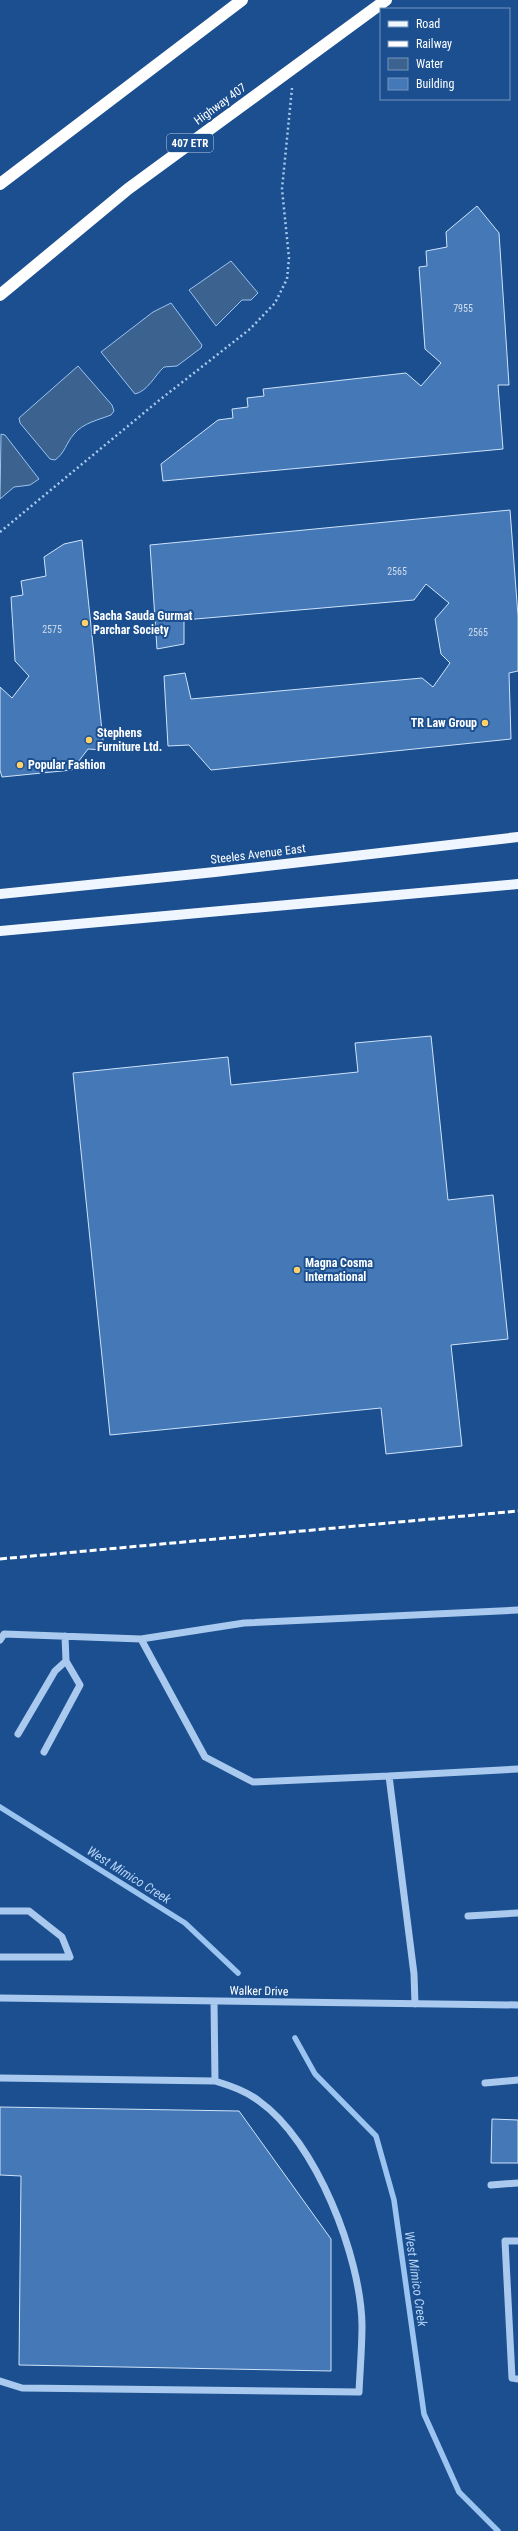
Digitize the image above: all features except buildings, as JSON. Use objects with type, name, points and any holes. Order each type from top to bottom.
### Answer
[{"type":"highway","points":[[0,184],[242,0]]},
{"type":"highway","name":"Highway 407","points":[[0,295],[128,189],[386,0]]},
{"type":"main road","name":"Steeles Avenue East","points":[[0,894],[215,872],[518,837]]},
{"type":"main road","points":[[0,930],[518,884]]},
{"type":"street","points":[[0,1640],[4,1634],[141,1639],[244,1623],[518,1610]]},
{"type":"street","points":[[44,1752],[80,1685],[66,1662],[65,1636]]},
{"type":"street","points":[[141,1639],[205,1757],[253,1782],[518,1769]]},
{"type":"street","points":[[18,1734],[55,1671],[66,1662]]},
{"type":"street","points":[[389,1776],[414,1974],[415,2004]]},
{"type":"street","points":[[0,1911],[29,1911],[62,1937],[70,1957],[0,1958]]},
{"type":"street","points":[[468,1916],[518,1913]]},
{"type":"street","name":"Walker Drive","points":[[0,1998],[518,2005]]},
{"type":"street","points":[[214,2001],[215,2081]]},
{"type":"street","points":[[0,2078],[215,2081],[235,2087],[260,2101],[289,2130],[318,2172],[354,2266],[362,2324],[359,2392],[22,2388],[0,2381]]},
{"type":"street","points":[[485,2083],[518,2080]]},
{"type":"street","points":[[491,2185],[518,2182]]},
{"type":"street","points":[[518,2241],[505,2242],[512,2378],[518,2379]]},
{"type":"path","points":[[0,532],[157,402],[250,329],[275,303],[287,279],[288,258],[282,188],[294,68]]},
{"type":"water","points":[[231,261],[258,293],[251,300],[242,300],[216,326],[189,290]]},
{"type":"water","points":[[171,303],[202,345],[201,348],[177,366],[164,367],[144,390],[135,394],[101,352],[153,312]]},
{"type":"water","points":[[78,366],[112,405],[114,411],[111,415],[91,422],[78,430],[71,437],[58,457],[55,460],[50,459],[20,423],[19,418]]},
{"type":"water","points":[[1,434],[5,435],[39,479],[30,485],[14,487],[0,499]]},
{"type":"waterway","name":"West Mimico Creek","points":[[0,1807],[185,1923],[238,1973]]},
{"type":"waterway","name":"West Mimico Creek","points":[[295,2038],[315,2074],[376,2136],[394,2200],[424,2414],[459,2492],[498,2531]]},
{"type":"railway","points":[[0,1559],[518,1511]]},
{"type":"place","name":"Sacha Sauda Gurmat Parchar Society","points":[[85,623]]},
{"type":"place","name":"TR Law Group","points":[[485,723]]},
{"type":"place","name":"Stephens Furniture Ltd.","points":[[89,740]]},
{"type":"place","name":"Popular Fashion","points":[[20,765]]},
{"type":"place","name":"Magna Cosma International","points":[[297,1270]]}]
